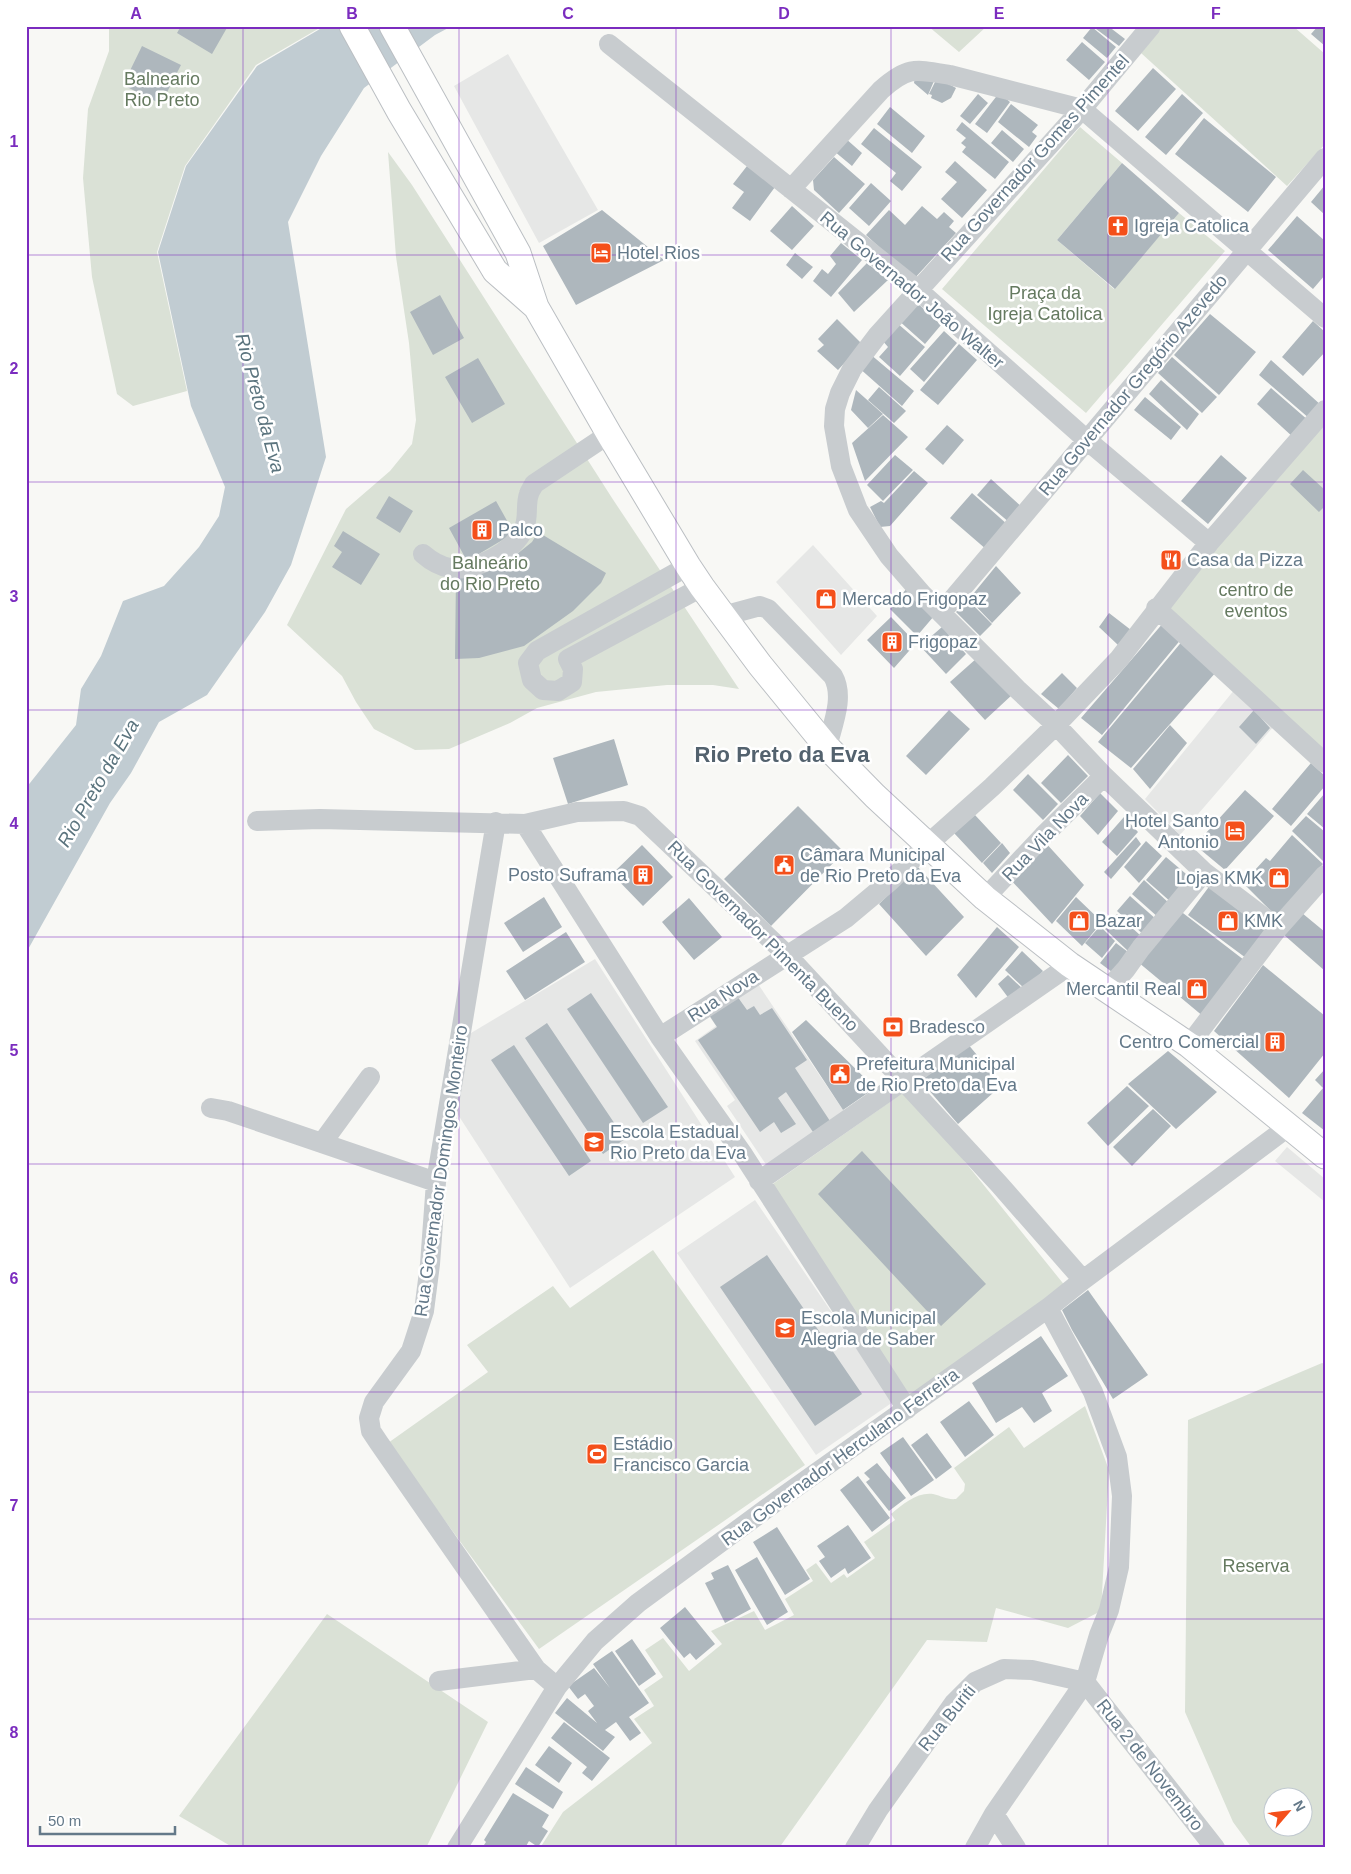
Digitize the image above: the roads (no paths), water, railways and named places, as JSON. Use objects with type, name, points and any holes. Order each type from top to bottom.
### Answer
[{"type":"main road","points":[[352,26],[399,111],[495,271],[536,307]]},
{"type":"main road","points":[[392,26],[518,253],[536,307],[608,434],[702,588],[760,665],[827,748],[875,796],[985,898],[1070,965],[1189,1045],[1325,1156]]},
{"type":"street","name":"Rua Governador Gomes Pimentel","points":[[1151,26],[1082,109],[918,290],[852,369],[840,393],[835,409],[834,426],[841,466],[858,510],[889,556],[942,613],[1056,725],[1104,776],[1204,872],[1278,928]]},
{"type":"street","name":"Rua Governador João Walter","points":[[609,44],[918,290],[1088,441],[1209,543]]},
{"type":"street","points":[[791,189],[881,90],[896,77],[909,71],[928,71],[950,75],[1082,109],[1325,318]]},
{"type":"street","name":"Rua Governador Gregório Azevedo","points":[[942,613],[1325,158]]},
{"type":"street","name":"Rua Nova","points":[[660,1037],[846,918],[889,882],[992,787],[1056,725],[1118,659],[1142,630],[1156,608],[1209,543],[1325,410]]},
{"type":"street","points":[[422,554],[434,563],[451,568],[470,567],[489,560],[506,550],[517,541],[525,527],[528,494],[534,484],[608,434]]},
{"type":"street","points":[[688,566],[538,651],[528,663],[532,680],[543,690],[558,691],[572,682],[573,669],[568,659],[702,588]]},
{"type":"street","points":[[723,616],[760,606],[768,609],[833,676],[837,684],[839,696],[827,748]]},
{"type":"street","points":[[1156,608],[1325,763]]},
{"type":"street","name":"Rua Vila Nova","points":[[985,898],[1043,836],[1104,776]]},
{"type":"street","name":"Rua Governador Pimenta Bueno","points":[[257,821],[320,819],[525,824],[577,812],[624,811],[640,816],[786,955],[904,1081],[1083,1280]]},
{"type":"street","name":"Rua Governador Domingos Monteiro","points":[[496,822],[436,1182],[430,1264],[424,1311],[410,1351],[374,1402],[369,1418],[371,1431],[536,1669],[557,1687]]},
{"type":"street","points":[[525,824],[660,1037],[742,1152],[908,1409]]},
{"type":"street","points":[[1107,990],[1204,872]]},
{"type":"street","points":[[1189,1045],[1278,928],[1325,874]]},
{"type":"street","points":[[759,1181],[1070,965]]},
{"type":"street","points":[[322,1143],[370,1077]]},
{"type":"street","points":[[211,1108],[228,1111],[436,1182]]},
{"type":"street","name":"Rua Governador Herculano Ferreira","points":[[457,1848],[557,1687],[595,1641],[638,1603],[781,1498],[1048,1308],[1288,1127]]},
{"type":"street","points":[[975,1848],[994,1814],[1085,1682],[1099,1635],[1109,1610],[1119,1567],[1122,1496],[1118,1457],[1096,1402],[1048,1308]]},
{"type":"street","points":[[439,1681],[536,1669]]},
{"type":"street","name":"Rua Buriti","points":[[855,1848],[878,1810],[954,1703],[975,1682],[1004,1669],[1032,1670],[1085,1682]]},
{"type":"street","name":"Rua 2 de Novembro","points":[[1085,1682],[1215,1848]]},
{"type":"street","points":[[994,1814],[1016,1848]]},
{"type":"water","points":[[325,26],[452,26],[435,35],[364,88],[321,156],[288,222],[326,457],[291,565],[265,612],[207,695],[159,722],[131,773],[110,803],[26,953],[26,788],[76,725],[81,689],[101,656],[123,601],[164,586],[199,547],[219,516],[225,487],[191,406],[158,252],[186,166],[257,66]]},
{"type":"place","name":"Igreja Catolica","points":[[1118,226]]},
{"type":"place","name":"Hotel Rios","points":[[601,253]]},
{"type":"place","name":"Palco","points":[[482,530]]},
{"type":"place","name":"Casa da Pizza","points":[[1171,560]]},
{"type":"place","name":"Mercado Frigopaz","points":[[826,599]]},
{"type":"place","name":"Frigopaz","points":[[892,642]]},
{"type":"place","name":"Hotel Santo Antonio","points":[[1235,831]]},
{"type":"place","name":"Câmara Municipal de Rio Preto da Eva","points":[[784,865]]},
{"type":"place","name":"Posto Suframa","points":[[643,875]]},
{"type":"place","name":"Lojas KMK","points":[[1279,878]]},
{"type":"place","name":"Bazar","points":[[1079,921]]},
{"type":"place","name":"KMK","points":[[1228,921]]},
{"type":"place","name":"Mercantil Real","points":[[1197,989]]},
{"type":"place","name":"Bradesco","points":[[893,1027]]},
{"type":"place","name":"Centro Comercial","points":[[1275,1042]]},
{"type":"place","name":"Prefeitura Municipal de Rio Preto da Eva","points":[[840,1074]]},
{"type":"place","name":"Escola Estadual Rio Preto da Eva","points":[[594,1142]]},
{"type":"place","name":"Escola Municipal Alegria de Saber","points":[[785,1328]]},
{"type":"place","name":"Estádio Francisco Garcia","points":[[597,1454]]},
{"type":"district","name":"Rio Preto da Eva","points":[[782,754]]},
{"type":"park label","name":"Balneario Rio Preto","points":[[162,89]]},
{"type":"park label","name":"Praça da Igreja Catolica","points":[[1045,303]]},
{"type":"park label","name":"Balneário do Rio Preto","points":[[490,573]]},
{"type":"park label","name":"centro de eventos","points":[[1256,600]]},
{"type":"park label","name":"Reserva","points":[[1256,1566]]}]
